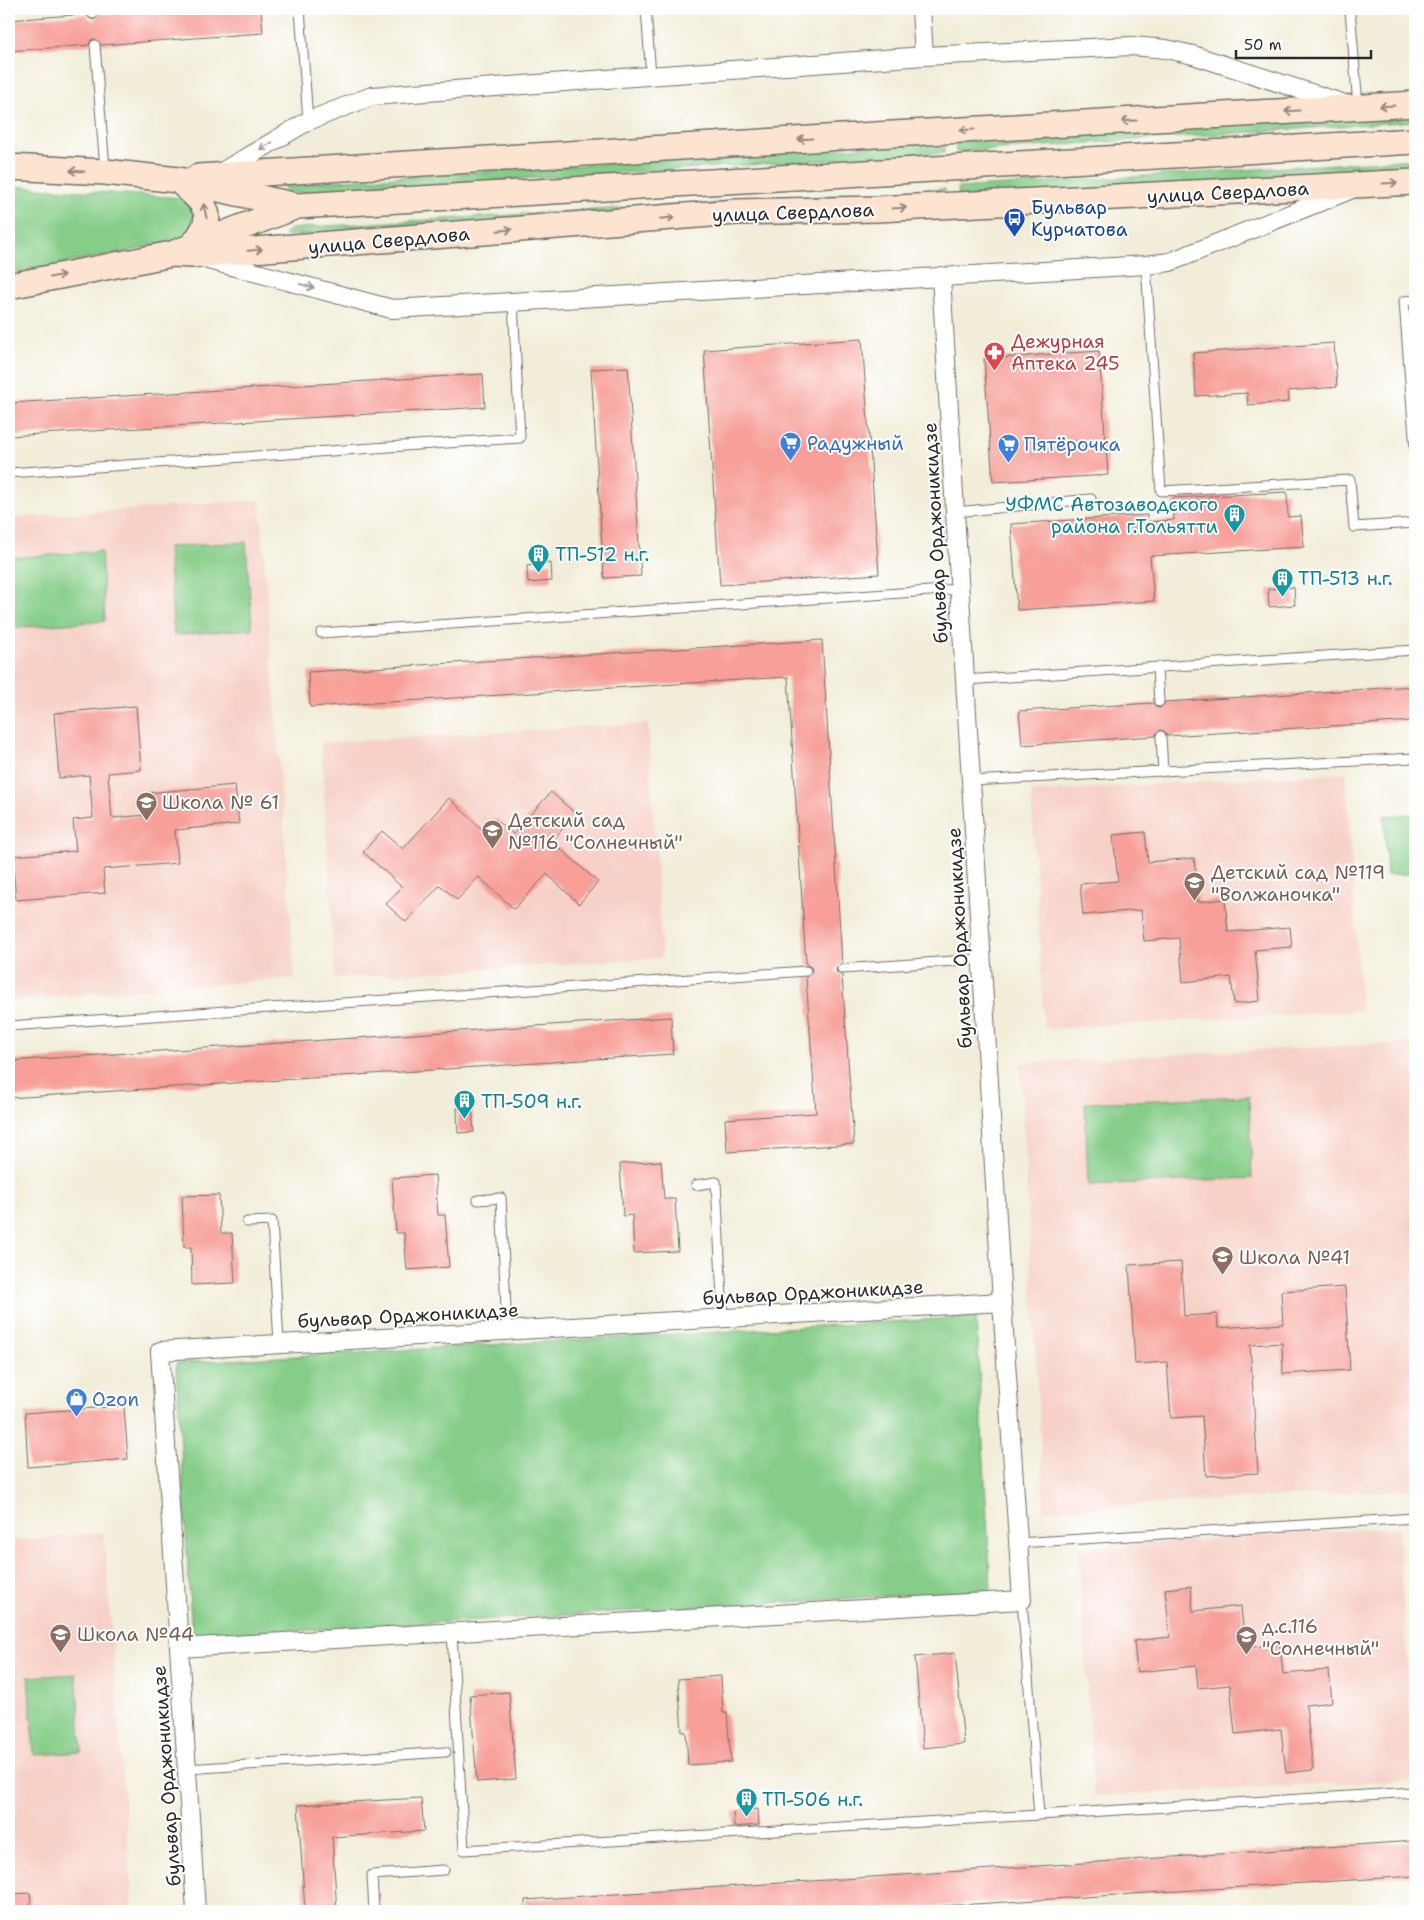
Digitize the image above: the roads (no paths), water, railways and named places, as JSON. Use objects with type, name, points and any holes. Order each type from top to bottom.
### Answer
[{"type":"main road","name":"улица Свердлова","points":[[178,180],[217,175],[1415,104]]},
{"type":"main road","name":"улица Свердлова","points":[[9,167],[105,172],[178,180],[298,206],[1415,141]]},
{"type":"main road","points":[[178,180],[203,202],[206,215],[205,231],[185,252]]},
{"type":"main road","name":"улица Свердлова","points":[[9,286],[185,252],[736,212],[877,209],[1415,182]]},
{"type":"main road","name":"улица Свердлова","points":[[185,252],[298,206]]},
{"type":"street","points":[[921,9],[924,56]]},
{"type":"street","points":[[217,175],[308,122],[372,96],[924,56],[1132,46],[1166,49],[1193,55],[1358,108]]},
{"type":"street","points":[[185,252],[392,309],[1146,265],[1170,262],[1364,185]]},
{"type":"street","name":"бульвар Орджоникидзе","points":[[196,1911],[160,1351],[1002,1302],[941,276]]},
{"type":"street","points":[[179,1648],[1022,1600],[1002,1302]]},
{"type":"lane","points":[[300,9],[308,122]]},
{"type":"lane","points":[[646,9],[651,76]]},
{"type":"lane","points":[[1350,9],[1358,108]]},
{"type":"lane","points":[[95,45],[105,172]]},
{"type":"lane","points":[[1146,265],[1161,491],[1350,480],[1354,527],[1415,523]]},
{"type":"lane","points":[[1415,300],[1404,301],[1415,450]]},
{"type":"lane","points":[[9,473],[520,438],[513,302]]},
{"type":"lane","points":[[955,512],[1091,499]]},
{"type":"lane","points":[[321,633],[959,589]]},
{"type":"lane","points":[[965,680],[1415,650]]},
{"type":"lane","points":[[1157,668],[1159,702]]},
{"type":"lane","points":[[1161,736],[1163,772]]},
{"type":"lane","points":[[971,781],[1415,758]]},
{"type":"lane","points":[[842,969],[982,959]]},
{"type":"lane","points":[[9,1026],[806,971]]},
{"type":"lane","points":[[696,1185],[716,1182],[724,1318]]},
{"type":"lane","points":[[478,1200],[501,1198],[508,1331]]},
{"type":"lane","points":[[248,1222],[272,1221],[279,1344]]},
{"type":"lane","points":[[1018,1543],[1415,1518]]},
{"type":"lane","points":[[1022,1600],[1039,1815]]},
{"type":"lane","points":[[452,1633],[464,1850],[1415,1792]]},
{"type":"lane","points":[[187,1770],[446,1752]]},
{"type":"lane","points":[[374,1911],[372,1875],[444,1870]]},
{"type":"place","name":"Бульвар Курчатова","points":[[1015,237]]},
{"type":"place","name":"Дежурная Аптека 245","points":[[995,371]]},
{"type":"place","name":"Радужный","points":[[791,462]]},
{"type":"place","name":"Пятёрочка","points":[[1008,463]]},
{"type":"place","name":"УФМС Автозаводского района г.Тольятти","points":[[1234,534]]},
{"type":"place","name":"ТП-512 н.г.","points":[[539,573]]},
{"type":"place","name":"ТП-513 н.г.","points":[[1282,597]]},
{"type":"place","name":"Школа № 61","points":[[146,821]]},
{"type":"place","name":"Детский сад №116 \"Солнечный\"","points":[[492,850]]},
{"type":"place","name":"Детский сад №119 \"Волжаночка\"","points":[[1195,902]]},
{"type":"place","name":"ТП-509 н.г.","points":[[465,1120]]},
{"type":"place","name":"Школа №41","points":[[1223,1276]]},
{"type":"place","name":"Ozon","points":[[76,1418]]},
{"type":"place","name":"Школа №44","points":[[61,1653]]},
{"type":"place","name":"д.с.116 \"Солнечный\"","points":[[1246,1656]]},
{"type":"place","name":"ТП-506 н.г.","points":[[746,1818]]}]
